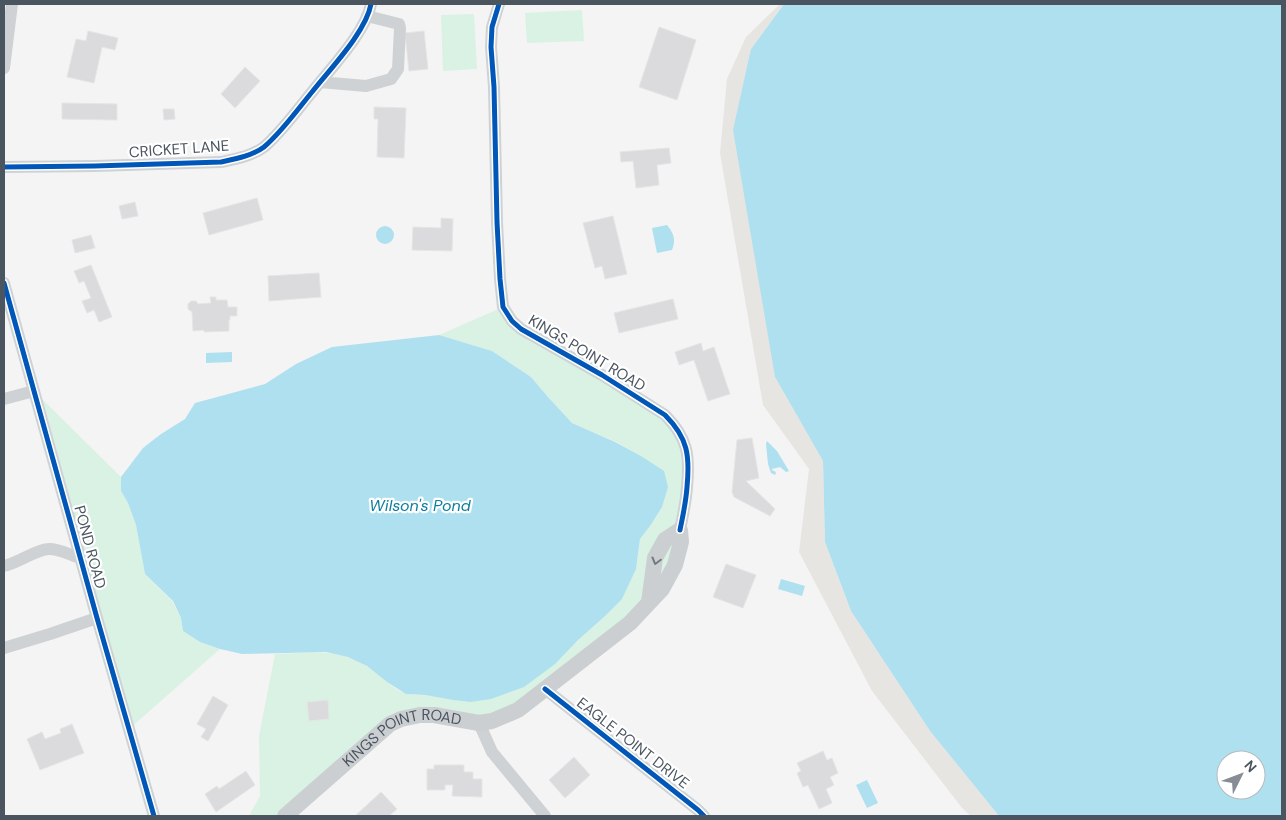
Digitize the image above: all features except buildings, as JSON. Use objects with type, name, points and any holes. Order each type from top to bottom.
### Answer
[{"type":"main road","name":"KINGS POINT ROAD","points":[[285,816],[390,724],[400,719],[420,715],[434,715],[479,723],[492,721],[518,710],[630,623],[662,589],[675,565],[681,542],[680,530]]},
{"type":"street","points":[[4,68],[12,4]]},
{"type":"street","name":"CRICKET LANE","points":[[4,167],[220,162],[239,158],[257,151],[284,127],[353,41],[364,23],[371,4]]},
{"type":"street","name":"KINGS POINT ROAD","points":[[499,4],[492,27],[491,47],[500,280],[503,307],[512,321],[521,329],[602,375],[665,415],[674,424],[683,440],[689,466],[685,510],[680,530]]},
{"type":"street","points":[[320,82],[366,86],[391,79],[398,69],[399,24],[367,16]]},
{"type":"street","name":"POND ROAD","points":[[4,283],[154,816]]},
{"type":"street","points":[[4,399],[34,391]]},
{"type":"street","points":[[4,566],[47,549],[58,550],[80,558]]},
{"type":"street","points":[[4,648],[97,618]]},
{"type":"street","name":"EAGLE POINT DRIVE","points":[[545,690],[704,816]]},
{"type":"street","points":[[479,723],[492,752],[545,816]]},
{"type":"green space","points":[[582,10],[584,41],[527,43],[525,13]]},
{"type":"green space","points":[[474,14],[477,69],[443,71],[441,15]]},
{"type":"green space","points":[[503,307],[512,321],[665,415],[683,440],[685,510],[662,589],[492,721],[401,719],[285,816],[249,816],[260,796],[259,736],[275,654],[311,652],[346,656],[368,667],[390,685],[405,693],[470,702],[578,640],[604,617],[636,569],[640,539],[650,526],[641,456],[616,442],[572,423],[531,377],[492,351],[439,335]]},
{"type":"green space","points":[[34,391],[121,477],[121,491],[128,503],[136,525],[145,574],[172,601],[181,618],[183,631],[200,642],[220,649],[129,729]]},
{"type":"sand","points":[[780,4],[784,4],[751,49],[775,377],[823,461],[825,542],[851,611],[930,731],[999,816],[971,816],[962,808],[872,691],[799,552],[809,469],[763,405],[720,153],[727,79],[746,37]]},
{"type":"water","points":[[784,4],[1282,4],[1282,816],[999,816],[930,731],[851,611],[825,542],[823,461],[775,377],[733,130],[751,49]]},
{"type":"water","points":[[667,225],[674,237],[672,250],[657,253],[652,228]]},
{"type":"water","points":[[381,226],[389,226],[394,231],[392,242],[381,244],[376,239],[376,231]]},
{"type":"water","name":"Wilson's Pond","points":[[439,335],[492,351],[531,377],[572,423],[615,442],[664,471],[668,487],[662,507],[640,539],[636,569],[622,599],[555,664],[524,687],[491,699],[470,702],[406,694],[367,666],[348,657],[326,652],[242,654],[200,642],[183,631],[181,618],[173,601],[145,574],[136,525],[128,503],[121,491],[121,477],[143,448],[185,419],[195,403],[265,384],[296,364],[332,347]]},
{"type":"water","points":[[232,352],[232,362],[206,363],[206,353]]},
{"type":"water","points":[[767,441],[777,451],[789,471],[786,472],[780,467],[772,469],[776,472],[775,475],[771,473],[768,464]]},
{"type":"water","points":[[781,579],[805,586],[802,596],[778,589]]},
{"type":"water","points":[[867,780],[878,803],[867,808],[856,785]]},
{"type":"cycle path","points":[[4,167],[221,162],[254,153],[264,147],[283,128],[346,50],[368,15],[371,4]]},
{"type":"cycle path","points":[[499,4],[492,27],[491,47],[494,87],[497,222],[503,307],[512,321],[521,329],[602,375],[665,415],[673,423],[686,448],[688,466],[686,498],[680,530]]},
{"type":"cycle path","points":[[4,283],[154,816]]},
{"type":"cycle path","points":[[545,689],[704,816]]}]
